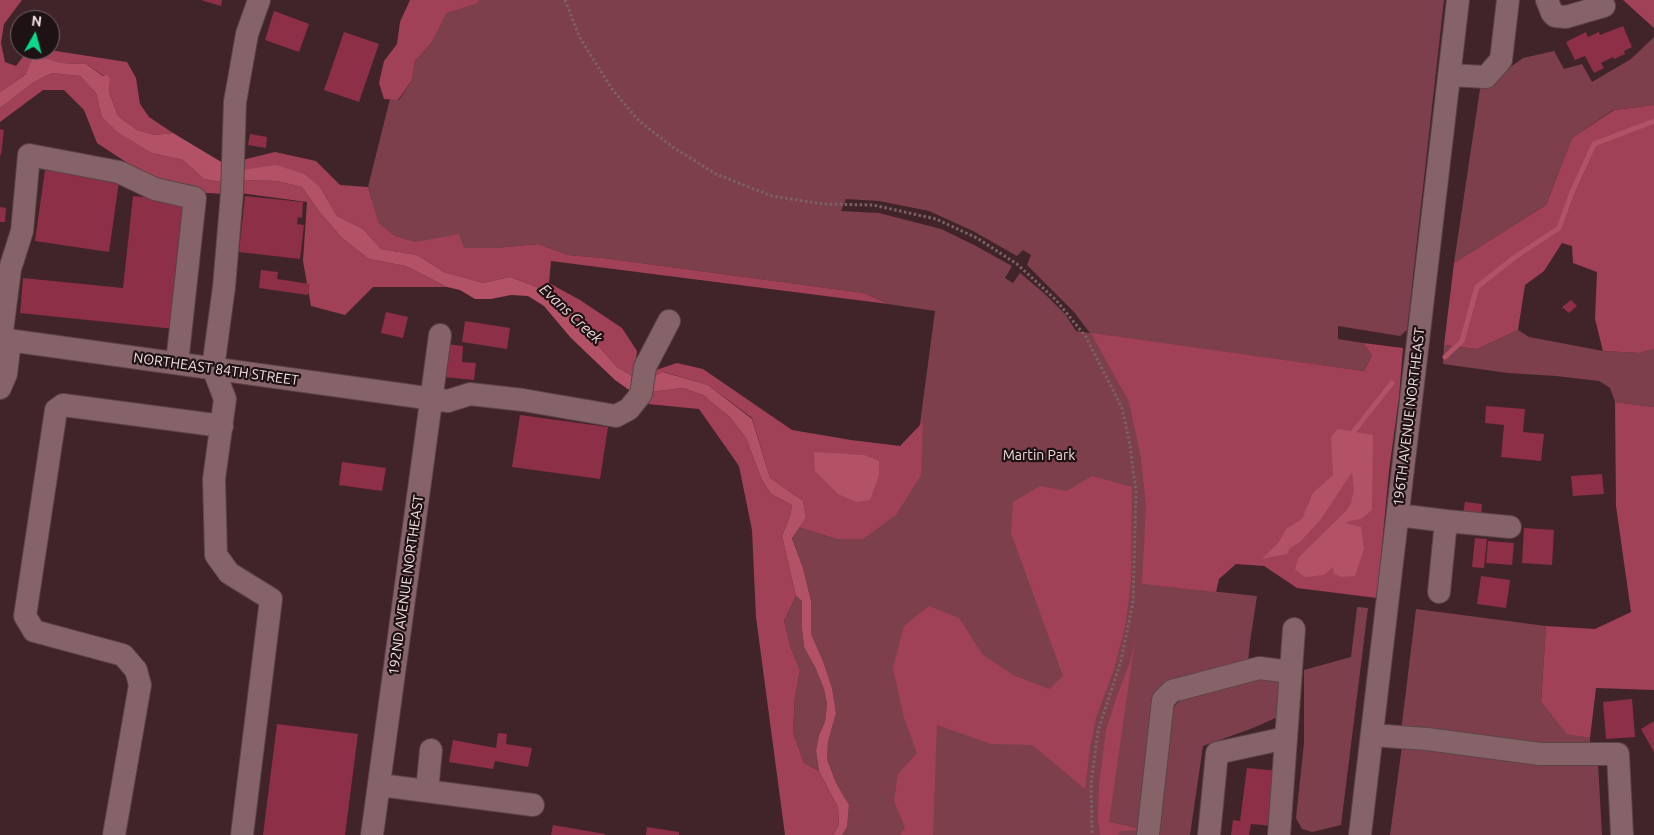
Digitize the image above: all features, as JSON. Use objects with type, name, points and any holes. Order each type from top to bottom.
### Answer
[{"type":"street","points":[[242,835],[271,599],[229,573],[216,555],[214,479],[225,399],[213,368],[224,287],[232,193],[236,102],[247,34],[258,0]]},
{"type":"street","name":"196TH AVENUE NORTHEAST","points":[[1360,835],[1458,0]]},
{"type":"street","points":[[1449,75],[1486,77],[1501,60],[1508,0]]},
{"type":"street","points":[[1547,0],[1555,16],[1566,18],[1604,6]]},
{"type":"street","points":[[0,388],[6,374],[4,339],[10,269],[22,231],[29,155],[119,172],[155,190],[195,198],[177,363]]},
{"type":"street","name":"NORTHEAST 84TH STREET","points":[[4,339],[431,399],[448,401],[470,394],[523,400],[616,416],[629,409],[641,394],[645,367],[669,322]]},
{"type":"street","name":"192ND AVENUE NORTHEAST","points":[[372,835],[440,335]]},
{"type":"street","points":[[114,835],[140,685],[136,670],[123,654],[34,630],[25,616],[56,410],[63,405],[222,426]]},
{"type":"street","points":[[1398,515],[1510,527]]},
{"type":"street","points":[[1439,592],[1446,521]]},
{"type":"street","points":[[1279,835],[1294,630]]},
{"type":"street","points":[[1148,835],[1163,700],[1172,690],[1259,668],[1291,672]]},
{"type":"street","points":[[1372,735],[1428,739],[1540,754],[1618,754],[1622,835]]},
{"type":"street","points":[[1209,835],[1217,753],[1286,738]]},
{"type":"street","points":[[427,792],[431,750]]},
{"type":"street","points":[[380,785],[533,805]]},
{"type":"path","points":[[565,0],[580,38],[612,89],[639,121],[674,148],[716,174],[772,196],[823,204],[873,205],[936,219],[953,226],[978,238],[1017,264],[1056,300],[1086,337],[1122,408],[1130,445],[1136,492],[1133,602],[1121,661],[1098,731],[1091,784],[1092,835]]},
{"type":"green space","name":"Martin Park","points":[[480,0],[1444,0],[1407,330],[1400,336],[1338,326],[1338,339],[1363,343],[1372,355],[1364,371],[1180,346],[1145,584],[1257,596],[1248,662],[1170,687],[1144,830],[1129,827],[1138,830],[1137,835],[842,835],[847,827],[849,805],[836,783],[827,759],[828,742],[836,713],[832,688],[810,632],[811,601],[803,568],[792,537],[798,527],[836,539],[911,491],[935,311],[888,304],[864,293],[568,255],[538,244],[495,248],[464,248],[416,242],[395,236],[379,223],[368,187],[390,99],[399,100],[412,80],[415,61],[432,42],[447,13],[475,4]],"holes":[[[846,199],[879,201],[929,211],[973,231],[1017,256],[1023,250],[1031,255],[1027,265],[1074,312],[1090,333],[1076,331],[1065,314],[1020,273],[1013,283],[1005,278],[1012,266],[974,245],[941,229],[879,213],[841,211]]]},
{"type":"green space","points":[[1654,37],[1654,105],[1613,110],[1572,138],[1546,205],[1454,263],[1480,89],[1523,58],[1554,51],[1564,69],[1582,64],[1592,82],[1631,59]]},
{"type":"green space","points":[[1518,330],[1529,337],[1603,351],[1639,353],[1654,349],[1654,407],[1615,402],[1610,388],[1599,381],[1508,373],[1443,364],[1444,345],[1477,349]]},
{"type":"green space","points":[[796,596],[802,601],[804,647],[824,689],[827,704],[825,722],[819,735],[816,751],[819,771],[804,763],[793,732],[795,697],[800,670],[791,648],[784,621]]},
{"type":"green space","points":[[1357,607],[1368,608],[1341,825],[1312,832],[1302,829],[1296,818],[1304,743],[1304,670],[1351,657]]},
{"type":"green space","points":[[1416,609],[1546,626],[1541,702],[1567,733],[1590,738],[1590,748],[1401,731]]},
{"type":"green space","points":[[1260,674],[1279,679],[1282,715],[1253,728],[1203,746],[1190,835],[1156,835],[1170,710],[1185,696]]},
{"type":"green space","points":[[1402,746],[1598,763],[1602,835],[1390,835]]},
{"type":"shaded area","points":[[0,0],[22,0],[14,10],[10,10],[10,16],[4,24],[1,43],[5,62],[16,66],[21,60],[46,60],[0,92]]},
{"type":"shaded area","points":[[410,0],[480,0],[476,4],[447,13],[432,42],[415,61],[412,80],[398,100],[384,99],[379,83],[384,61],[397,44],[400,22]]},
{"type":"shaded area","points":[[1623,0],[1654,0],[1654,28]]},
{"type":"shaded area","points":[[60,52],[127,62],[136,78],[140,104],[149,117],[173,133],[155,135],[137,130],[118,116],[109,92],[110,80],[86,64],[61,63],[50,60],[60,60]]},
{"type":"shaded area","points":[[32,60],[51,60],[61,63],[86,64],[103,76],[108,75],[110,80],[109,92],[118,116],[137,130],[155,135],[173,133],[228,166],[227,183],[204,179],[183,160],[152,153],[119,133],[102,117],[96,93],[80,76],[52,73],[34,82],[0,108],[0,92],[26,74]]},
{"type":"shaded area","points":[[52,73],[80,76],[96,93],[102,117],[152,153],[183,160],[204,179],[227,183],[225,194],[190,192],[138,170],[97,143],[84,110],[64,90],[43,90],[0,122],[0,108],[34,82]]},
{"type":"shaded area","points":[[1654,105],[1654,349],[1639,353],[1603,351],[1595,319],[1597,272],[1573,263],[1572,246],[1562,243],[1544,271],[1525,285],[1518,330],[1477,349],[1444,345],[1454,263],[1546,205],[1572,138],[1614,110]]},
{"type":"shaded area","points":[[275,152],[316,161],[340,185],[368,187],[379,223],[395,236],[416,242],[459,234],[464,248],[495,248],[538,244],[568,255],[864,293],[888,304],[551,261],[549,283],[580,300],[622,328],[637,351],[634,377],[617,367],[550,292],[510,277],[483,283],[444,272],[417,255],[381,249],[363,229],[337,216],[320,187],[242,170],[242,160]]},
{"type":"shaded area","points":[[276,165],[304,174],[320,187],[337,216],[363,229],[381,249],[417,255],[444,272],[483,283],[510,277],[550,292],[617,367],[634,377],[632,392],[615,380],[571,338],[544,306],[528,296],[511,295],[491,299],[475,299],[460,290],[447,287],[406,266],[369,259],[342,238],[318,210],[302,187],[277,181],[241,180],[242,170]]},
{"type":"shaded area","points":[[241,180],[277,181],[302,187],[318,210],[342,238],[369,259],[406,266],[447,287],[373,287],[345,315],[311,306],[303,261],[307,202],[240,193]]},
{"type":"shaded area","points":[[1091,333],[1364,371],[1372,355],[1363,343],[1403,348],[1377,598],[1297,588],[1264,566],[1236,564],[1219,579],[1216,592],[1142,584],[1146,506],[1141,458],[1129,402]]},
{"type":"shaded area","points":[[677,363],[703,369],[792,430],[900,446],[923,422],[921,475],[896,515],[863,539],[836,539],[798,527],[806,517],[803,501],[770,478],[752,418],[708,385],[664,372],[652,377],[653,371]]},
{"type":"shaded area","points":[[663,372],[708,385],[752,419],[770,478],[803,501],[806,517],[792,538],[803,568],[811,601],[811,634],[832,688],[836,713],[828,742],[827,759],[836,783],[849,805],[847,827],[842,835],[833,835],[839,825],[838,807],[819,771],[816,751],[819,735],[825,722],[827,704],[824,689],[804,647],[802,601],[796,596],[782,536],[792,505],[771,494],[761,478],[746,438],[730,417],[703,395],[683,388],[650,392],[652,377]]},
{"type":"shaded area","points":[[683,388],[703,395],[730,417],[746,438],[761,478],[771,494],[792,505],[782,536],[796,596],[784,621],[791,648],[800,670],[795,697],[793,732],[804,763],[819,771],[838,807],[839,825],[833,835],[785,835],[756,617],[752,530],[739,466],[699,409],[648,404],[650,392]]},
{"type":"shaded area","points":[[1615,402],[1654,407],[1654,690],[1596,688],[1590,738],[1567,734],[1541,702],[1546,626],[1595,629],[1631,612],[1616,506]]},
{"type":"shaded area","points":[[1338,429],[1373,435],[1372,510],[1361,519],[1345,523],[1361,527],[1364,549],[1355,576],[1341,577],[1334,574],[1333,567],[1324,575],[1305,577],[1295,569],[1299,557],[1346,511],[1351,503],[1354,490],[1352,472],[1321,519],[1300,542],[1290,548],[1287,554],[1262,559],[1279,542],[1286,529],[1302,519],[1313,493],[1333,475],[1331,437]]},
{"type":"shaded area","points":[[814,452],[864,455],[879,461],[879,475],[870,500],[856,502],[838,494],[815,471]]},
{"type":"shaded area","points":[[1092,476],[1132,487],[1131,582],[1125,627],[1114,669],[1096,718],[1085,789],[1032,745],[991,744],[937,725],[933,835],[900,835],[905,827],[894,801],[898,774],[917,753],[904,718],[893,668],[904,626],[929,606],[959,618],[982,654],[1013,675],[1049,689],[1063,676],[1011,533],[1013,502],[1040,486],[1067,491]]},
{"type":"shaded area","points":[[1135,640],[1109,822],[1144,830],[1120,831],[1118,835],[1100,835],[1098,820],[1099,785],[1106,730],[1130,662]]},
{"type":"building","points":[[201,0],[222,0],[221,6]]},
{"type":"building","points":[[274,11],[309,24],[299,52],[265,40]]},
{"type":"building","points":[[1623,26],[1632,47],[1624,51],[1625,54],[1601,63],[1604,68],[1594,73],[1585,56],[1575,60],[1566,42],[1586,32],[1588,37],[1599,32],[1600,35]]},
{"type":"building","points":[[344,32],[379,44],[359,102],[324,90]]},
{"type":"building","points":[[0,129],[4,130],[1,155],[0,155]]},
{"type":"building","points":[[250,134],[267,137],[266,148],[248,145]]},
{"type":"building","points":[[45,170],[119,181],[109,252],[35,241]]},
{"type":"building","points":[[133,196],[188,201],[175,329],[20,313],[23,278],[123,288]]},
{"type":"building","points":[[245,196],[303,202],[302,218],[298,217],[297,224],[304,225],[300,259],[239,252]]},
{"type":"building","points":[[0,207],[6,208],[5,222],[0,222]]},
{"type":"building","points":[[261,270],[278,272],[277,279],[310,284],[308,295],[259,288]]},
{"type":"building","points":[[1571,300],[1577,306],[1569,313],[1562,307]]},
{"type":"building","points":[[386,312],[408,317],[403,338],[381,333]]},
{"type":"building","points":[[465,321],[510,328],[507,349],[462,342]]},
{"type":"building","points":[[447,344],[463,346],[462,362],[476,363],[474,380],[444,377]]},
{"type":"building","points":[[1486,406],[1525,409],[1523,432],[1544,434],[1541,461],[1501,457],[1504,425],[1485,423]]},
{"type":"building","points":[[520,415],[608,427],[600,479],[512,467]]},
{"type":"building","points":[[342,462],[386,468],[382,491],[339,485]]},
{"type":"building","points":[[1602,474],[1604,494],[1573,496],[1571,476]]},
{"type":"building","points":[[1465,502],[1482,504],[1481,516],[1463,513]]},
{"type":"building","points":[[1524,528],[1554,530],[1552,565],[1522,563]]},
{"type":"building","points":[[1475,538],[1487,539],[1484,568],[1472,567]]},
{"type":"building","points":[[1488,541],[1514,543],[1512,565],[1486,563]]},
{"type":"building","points":[[1481,576],[1510,580],[1506,608],[1477,604]]},
{"type":"building","points":[[1632,699],[1635,737],[1606,739],[1603,702]]},
{"type":"building","points":[[1654,721],[1654,752],[1641,729]]},
{"type":"building","points":[[277,724],[358,734],[345,835],[263,835]]},
{"type":"building","points":[[498,733],[507,734],[506,744],[532,748],[528,767],[495,761],[493,769],[449,762],[453,740],[496,748]]},
{"type":"building","points":[[1247,768],[1279,771],[1272,826],[1251,824],[1249,835],[1231,835],[1233,820],[1240,821]]},
{"type":"building","points":[[553,825],[605,834],[605,835],[551,835]]},
{"type":"building","points":[[647,827],[679,832],[679,835],[646,835]]},
{"type":"waterway","points":[[1445,357],[1462,341],[1477,287],[1515,257],[1559,228],[1572,192],[1594,144],[1654,121]]},
{"type":"waterway","points":[[1354,431],[1392,383]]},
{"type":"water label","name":"Evans Creek","points":[[571,314]]}]
